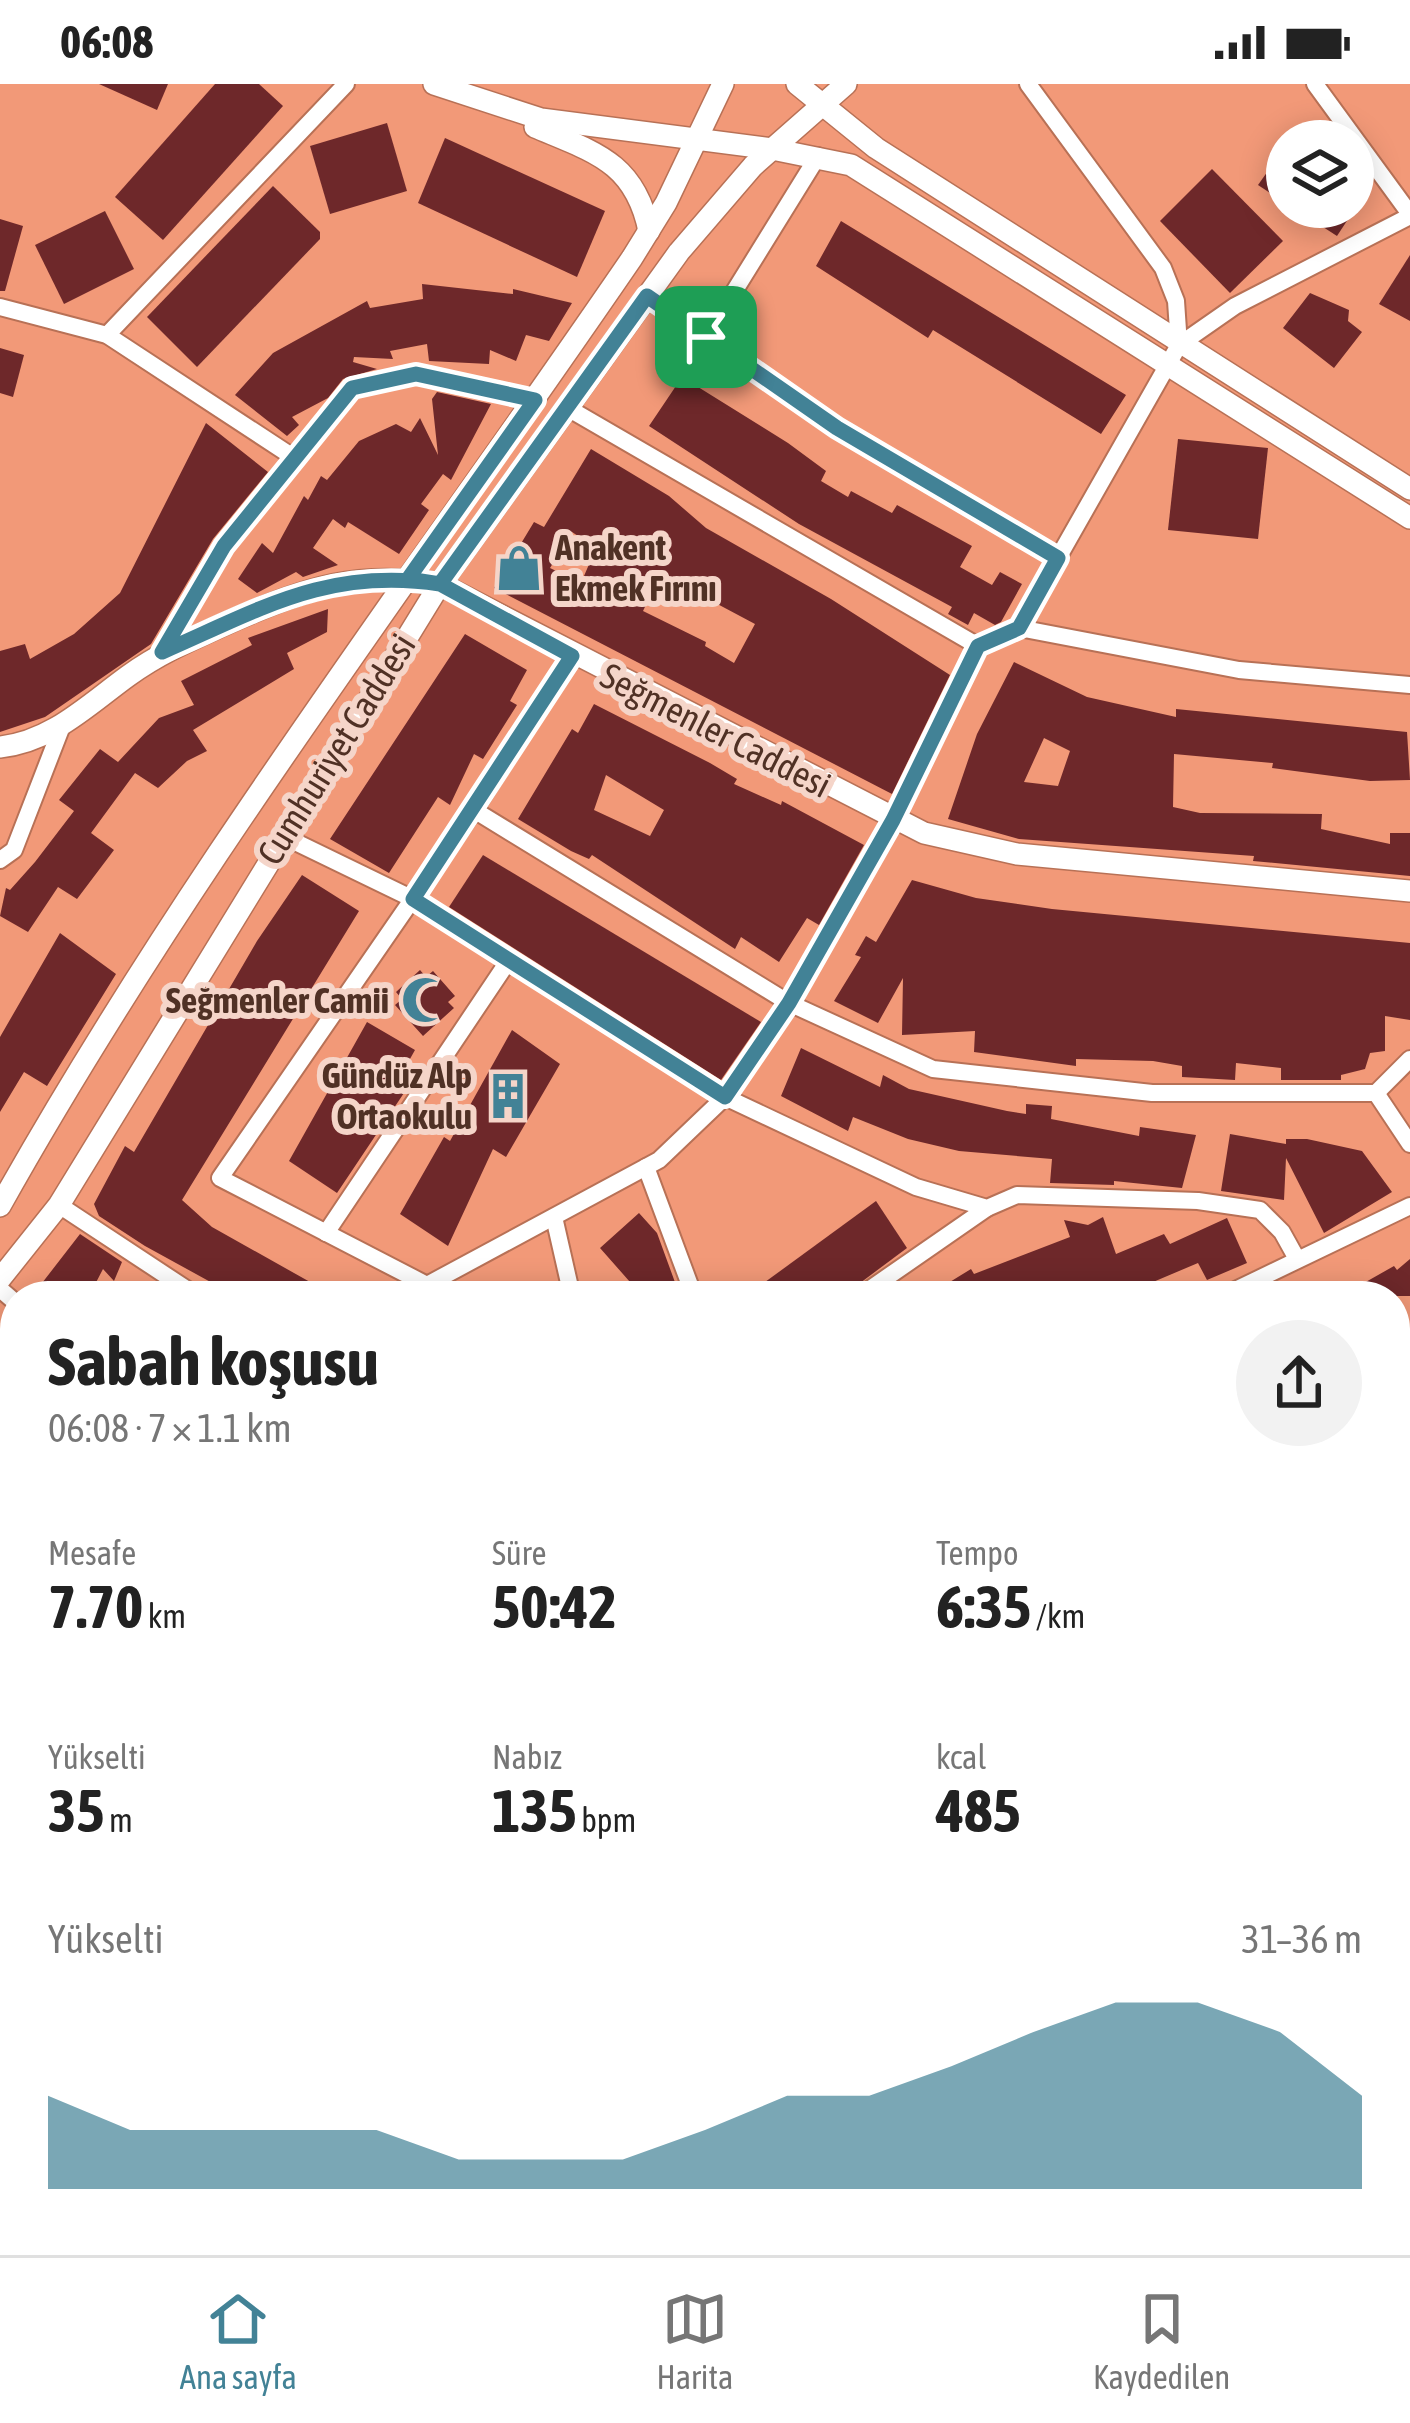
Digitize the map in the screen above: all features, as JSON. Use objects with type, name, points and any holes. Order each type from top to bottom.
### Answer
[{"type":"main road","points":[[434,84],[618,166],[644,206],[649,231]]},
{"type":"main road","name":"Cumhuriyet Caddesi","points":[[0,1206],[57,1104],[236,824],[649,231],[723,84]]},
{"type":"main road","points":[[797,84],[876,148],[1410,518]]},
{"type":"main road","name":"Cumhuriyet Caddesi","points":[[0,1279],[59,1204],[281,835],[440,584],[647,296],[741,179],[845,85]]},
{"type":"main road","points":[[491,106],[541,119],[818,156],[872,175],[1173,355],[1410,489]]},
{"type":"main road","name":"Seğmenler Caddesi","points":[[0,747],[62,726],[162,652],[298,591],[365,578],[408,579],[440,584],[893,820],[957,842],[1017,854],[1410,891]]},
{"type":"street","points":[[106,335],[346,84]]},
{"type":"street","points":[[1028,84],[1163,268],[1176,301],[1173,355]]},
{"type":"street","points":[[1019,628],[1173,355],[1235,306],[1410,215],[1315,84]]},
{"type":"street","points":[[706,337],[818,156]]},
{"type":"street","points":[[647,296],[837,428],[1058,558]]},
{"type":"street","points":[[0,307],[106,335],[293,457]]},
{"type":"street","points":[[162,652],[224,546],[352,388],[416,374],[535,400]]},
{"type":"street","points":[[566,407],[978,646]]},
{"type":"street","points":[[441,1281],[646,1167],[725,1097],[789,1003],[893,820],[978,646],[1019,628],[1239,670],[1410,685]]},
{"type":"street","points":[[406,1281],[220,1178],[474,810],[572,656]]},
{"type":"street","points":[[0,860],[14,850],[62,726]]},
{"type":"street","points":[[474,810],[789,1003],[933,1069],[1152,1093],[1376,1093],[1410,1059]]},
{"type":"street","points":[[281,835],[413,899],[725,1097],[916,1187],[987,1208]]},
{"type":"street","points":[[326,1233],[509,960]]},
{"type":"street","points":[[1376,1093],[1410,1144]]},
{"type":"street","points":[[646,1167],[688,1281]]},
{"type":"street","points":[[882,1281],[987,1208],[1017,1195],[1198,1201],[1260,1210],[1282,1232],[1297,1259]]},
{"type":"street","points":[[59,1204],[174,1281]]},
{"type":"street","points":[[1253,1281],[1410,1206]]},
{"type":"street","points":[[554,1217],[569,1281]]},
{"type":"shaded area","points":[[0,84],[1410,84],[1410,1281],[0,1281]]},
{"type":"building","points":[[99,84],[168,84],[157,110]]},
{"type":"building","points":[[215,84],[259,84],[283,106],[163,240],[115,197]]},
{"type":"building","points":[[387,123],[407,191],[330,214],[310,146]]},
{"type":"building","points":[[445,138],[605,211],[577,277],[418,203]]},
{"type":"building","points":[[1212,169],[1283,241],[1230,293],[1160,221]]},
{"type":"building","points":[[273,186],[320,232],[320,239],[197,367],[147,317]]},
{"type":"building","points":[[105,211],[134,269],[64,304],[35,245]]},
{"type":"building","points":[[0,219],[23,226],[5,291],[0,291]]},
{"type":"building","points":[[841,221],[1126,395],[1101,434],[933,330],[928,338],[816,266]]},
{"type":"building","points":[[1410,255],[1410,321],[1379,304]]},
{"type":"building","points":[[422,284],[513,294],[513,289],[572,303],[549,341],[526,335],[516,361],[490,350],[489,364],[429,361],[427,344],[390,351],[393,359],[354,357],[353,362],[377,369],[343,379],[328,398],[292,417],[299,425],[287,436],[235,395],[273,353],[367,301],[370,308],[423,299]]},
{"type":"building","points":[[1310,293],[1349,310],[1348,321],[1362,332],[1334,368],[1283,328]]},
{"type":"building","points":[[0,348],[24,355],[13,397],[0,393]]},
{"type":"building","points":[[682,377],[788,443],[826,471],[821,481],[848,497],[851,491],[892,513],[897,505],[972,546],[960,567],[992,585],[1000,572],[1022,584],[1001,622],[995,625],[974,613],[968,625],[948,614],[952,607],[799,524],[649,426]]},
{"type":"building","points":[[437,392],[491,404],[451,480],[443,474],[421,504],[429,510],[399,554],[348,522],[345,528],[333,519],[313,548],[338,565],[303,577],[296,572],[257,593],[238,579],[262,543],[273,553],[304,496],[308,500],[321,476],[327,480],[359,441],[396,424],[411,432],[420,418],[438,455],[432,399]]},
{"type":"building","points":[[206,423],[268,472],[213,539],[151,644],[45,717],[0,732],[0,651],[25,644],[30,659],[74,634],[120,593]]},
{"type":"building","points":[[1178,439],[1268,448],[1258,539],[1168,530]]},
{"type":"building","points":[[591,449],[669,496],[706,528],[831,599],[950,675],[892,794],[494,588],[534,522],[544,527]],"holes":[[[572,532],[596,548],[581,583],[550,568]],[[661,574],[755,624],[734,663],[705,646],[706,642],[643,611]]]},
{"type":"building","points":[[328,609],[327,632],[287,653],[294,669],[193,730],[207,751],[187,761],[158,788],[135,773],[91,833],[114,850],[77,899],[58,887],[28,932],[0,916],[6,888],[10,890],[35,862],[74,811],[59,800],[100,749],[118,762],[159,718],[194,705],[181,681],[252,645],[248,638]]},
{"type":"building","points":[[465,634],[527,670],[510,701],[517,705],[483,759],[474,754],[450,805],[438,797],[389,873],[330,839]]},
{"type":"building","points":[[1014,662],[1087,697],[1176,717],[1176,709],[1407,732],[1410,780],[1370,781],[1272,768],[1273,763],[1174,754],[1173,807],[1200,813],[1322,814],[1321,829],[1390,844],[1390,833],[1410,833],[1410,876],[1253,861],[1254,856],[1019,839],[948,819],[977,734]],"holes":[[[1044,738],[1070,751],[1058,786],[1024,782]]]},
{"type":"building","points":[[594,704],[710,763],[737,779],[734,784],[781,805],[782,801],[864,845],[819,925],[807,918],[779,962],[741,937],[735,949],[592,855],[589,859],[571,851],[518,819],[572,729],[578,733]],"holes":[[[606,775],[664,810],[650,836],[594,810]]]},
{"type":"building","points":[[483,855],[761,1022],[721,1080],[449,907]]},
{"type":"building","points":[[302,875],[359,911],[182,1200],[212,1227],[308,1281],[209,1281],[99,1216],[94,1204],[125,1146],[134,1152],[257,941]]},
{"type":"building","points":[[912,880],[976,898],[1052,909],[1410,943],[1410,1020],[1385,1016],[1385,1051],[1370,1053],[1365,1069],[1341,1075],[1341,1080],[1281,1080],[1281,1068],[1236,1063],[1235,1080],[1182,1077],[1182,1066],[1153,1061],[1076,1059],[1076,1066],[974,1052],[975,1031],[902,1035],[903,978],[878,1023],[834,1001],[861,957],[855,955],[866,936],[876,942]]},
{"type":"building","points":[[60,933],[116,974],[47,1086],[24,1072],[0,1112],[0,1037]]},
{"type":"building","name":"Seğmenler Camii","points":[[420,970],[426,977],[433,971],[455,996],[448,1002],[454,1008],[423,1036],[395,1005],[402,999],[396,992]]},
{"type":"building","points":[[367,1022],[415,1050],[397,1082],[406,1090],[337,1193],[289,1161]]},
{"type":"building","points":[[512,1030],[560,1064],[506,1157],[493,1149],[448,1246],[400,1214],[444,1137],[450,1141]]},
{"type":"building","points":[[801,1048],[880,1087],[883,1075],[909,1089],[1007,1111],[1026,1114],[1026,1104],[1052,1106],[1051,1119],[1139,1136],[1140,1127],[1196,1135],[1182,1188],[1114,1181],[1114,1185],[1050,1183],[1052,1159],[959,1151],[908,1139],[853,1117],[848,1131],[781,1096]]},
{"type":"building","points":[[1230,1134],[1286,1144],[1286,1139],[1307,1139],[1362,1151],[1392,1192],[1324,1233],[1286,1158],[1284,1200],[1221,1191]]},
{"type":"building","points":[[876,1201],[907,1248],[863,1281],[767,1281]]},
{"type":"building","points":[[639,1213],[657,1233],[675,1281],[629,1281],[600,1248]]},
{"type":"building","points":[[1103,1217],[1116,1254],[1164,1234],[1170,1244],[1227,1218],[1247,1263],[1207,1280],[1198,1263],[1155,1281],[951,1281],[971,1269],[974,1274],[1070,1237],[1064,1220],[1088,1225]]},
{"type":"building","points":[[80,1234],[122,1262],[114,1281],[103,1269],[97,1281],[44,1281]]},
{"type":"building","points":[[1410,1259],[1410,1281],[1368,1281],[1394,1266],[1397,1270]]},
{"type":"place","name":"Anakent Ekmek Fırını","points":[[519,568]]},
{"type":"place","name":"Seğmenler Camii","points":[[425,1000]]},
{"type":"place","name":"Gündüz Alp Ortaokulu","points":[[508,1096]]},
{"type":"route","points":[[706,337],[647,296],[440,584],[365,578],[332,582],[298,591],[162,652],[224,546],[352,388],[416,374],[535,400],[408,579],[440,584],[572,656],[413,899],[725,1097],[789,1003],[893,820],[978,646],[1019,628],[1058,558],[837,428],[706,337]]}]
